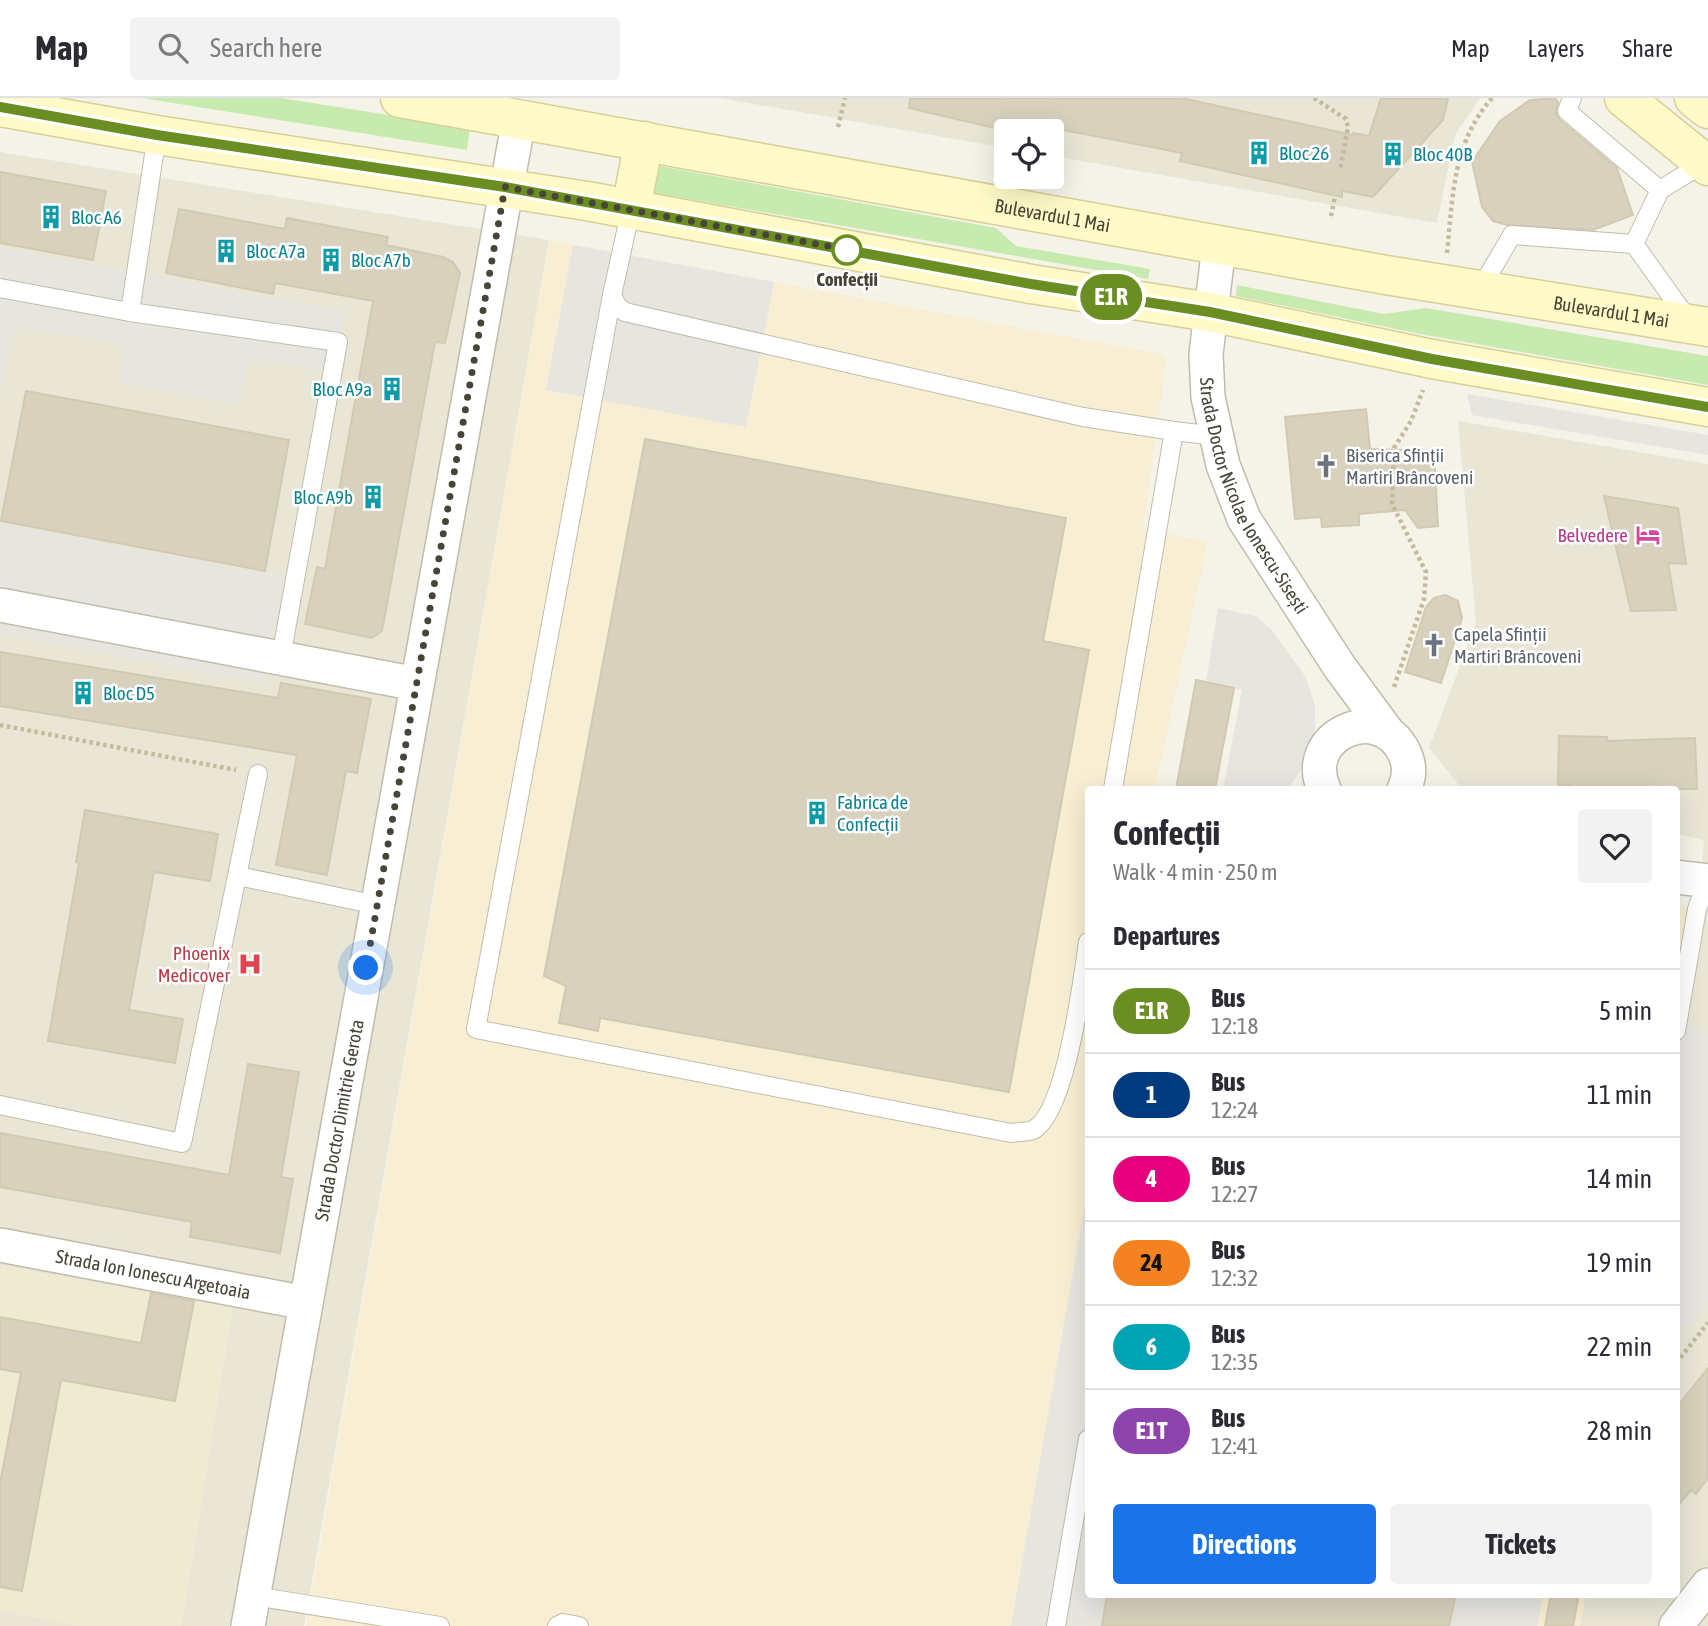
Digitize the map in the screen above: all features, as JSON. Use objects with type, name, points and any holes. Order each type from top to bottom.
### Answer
[{"type":"main road","name":"Bulevardul 1 Mai","points":[[400,98],[1219,246],[1700,326]]},
{"type":"main road","points":[[1624,98],[1706,165]]},
{"type":"main road","points":[[1694,98],[1708,109]]},
{"type":"main road","points":[[0,107],[157,135],[505,187],[631,209],[1031,284],[1210,312],[1432,359],[1708,407]]},
{"type":"main road","points":[[631,209],[644,141]]},
{"type":"street","name":"Strada Doctor Dimitrie Gerota","points":[[251,1611],[519,119]]},
{"type":"street","name":"Strada Doctor Nicolae Ionescu-Sisești","points":[[1219,246],[1206,354],[1208,397],[1223,465],[1244,519],[1339,666],[1394,739]]},
{"type":"street","points":[[0,605],[417,684]]},
{"type":"street","name":"Strada Doctor Nicolae Ionescu-Sisești","points":[[1339,666],[1348,729]]},
{"type":"street","points":[[1319,786],[1320,765],[1325,750],[1335,737],[1348,729],[1363,726],[1376,728],[1394,739],[1406,756],[1408,786]]},
{"type":"street","name":"Strada Ion Ionescu Argetoaia","points":[[0,1245],[306,1303]]},
{"type":"street","points":[[1676,1626],[1708,1585]]},
{"type":"lane","points":[[1572,98],[1567,111],[1660,190]]},
{"type":"lane","points":[[130,312],[157,135]]},
{"type":"lane","points":[[1634,244],[1660,190],[1706,165]]},
{"type":"lane","points":[[631,209],[612,295],[476,1029],[1012,1133],[1033,1129],[1050,1112],[1073,1037],[1085,961]]},
{"type":"lane","points":[[1462,288],[1512,235],[1634,244],[1700,326]]},
{"type":"lane","points":[[0,288],[130,312],[338,342],[281,657]]},
{"type":"lane","points":[[612,295],[617,306],[625,312],[1083,417],[1216,436]]},
{"type":"lane","points":[[1114,786],[1174,431]]},
{"type":"lane","points":[[0,1105],[182,1143],[258,774]]},
{"type":"lane","points":[[238,876],[377,905]]},
{"type":"lane","points":[[1680,1008],[1697,909],[1697,880]]},
{"type":"lane","points":[[1056,1626],[1085,1457]]},
{"type":"lane","points":[[251,1611],[440,1626]]},
{"type":"lane","points":[[556,1626],[563,1623],[579,1626]]},
{"type":"path","points":[[838,127],[845,98]]},
{"type":"path","points":[[1314,98],[1346,119],[1348,127],[1340,170]]},
{"type":"path","points":[[1462,288],[1454,181],[1465,139],[1481,110],[1492,98]]},
{"type":"path","points":[[1331,216],[1335,196]]},
{"type":"path","points":[[1394,739],[1391,697],[1424,599],[1426,572],[1392,504],[1394,448],[1411,421],[1432,359]]},
{"type":"path","points":[[0,725],[258,774]]},
{"type":"path","points":[[1680,1358],[1708,1323]]},
{"type":"shaded area","points":[[720,98],[1480,98],[1455,135],[1437,223],[1064,158],[1064,119],[994,119],[994,146]]},
{"type":"shaded area","points":[[0,152],[549,240],[304,1626],[0,1626]]},
{"type":"shaded area","points":[[549,240],[1167,355],[1143,530],[1208,541],[1156,786],[1085,786],[1085,1598],[1584,1598],[1580,1626],[306,1626]]},
{"type":"shaded area","points":[[573,245],[774,282],[746,427],[546,390]]},
{"type":"shaded area","points":[[0,248],[345,312],[333,372],[249,358],[239,403],[121,382],[126,343],[13,326],[0,392]]},
{"type":"shaded area","points":[[1467,394],[1708,435],[1708,455],[1472,415]]},
{"type":"shaded area","points":[[1458,421],[1708,464],[1708,1626],[1580,1626],[1585,1598],[1680,1598],[1680,1012],[1697,909],[1704,840],[1680,835],[1680,786],[1460,786],[1429,748],[1476,623]]},
{"type":"shaded area","points":[[0,523],[284,577],[264,683],[0,633]]},
{"type":"shaded area","points":[[1218,608],[1256,616],[1272,630],[1305,676],[1315,705],[1315,728],[1304,765],[1290,786],[1224,786],[1242,690],[1206,682]]},
{"type":"shaded area","points":[[1680,906],[1697,909],[1680,1013]]},
{"type":"shaded area","points":[[1680,1017],[1708,1038],[1708,1303],[1688,1329],[1680,1322]]},
{"type":"shaded area","points":[[1085,1204],[1085,1598],[1106,1598],[1102,1626],[1011,1626]]},
{"type":"shaded area","points":[[0,1265],[233,1308],[182,1626],[76,1626],[0,1611]]},
{"type":"shaded area","points":[[1455,1598],[1542,1598],[1537,1626],[1449,1626]]},
{"type":"green space","points":[[142,98],[281,98],[470,128],[467,150]]},
{"type":"green space","points":[[660,166],[996,228],[1016,246],[1150,269],[1148,279],[654,193]]},
{"type":"green space","points":[[1237,285],[1384,314],[1426,308],[1708,356],[1708,385],[1420,334],[1236,296]]},
{"type":"building","points":[[910,98],[1181,98],[1353,135],[1369,136],[1381,98],[1448,98],[1443,120],[1373,197],[1342,191],[1342,197],[1180,161],[1182,153],[1064,130],[1064,119],[994,119],[994,128],[909,108]]},
{"type":"building","points":[[1555,98],[1558,102],[1556,113],[1560,120],[1617,168],[1633,215],[1593,230],[1508,225],[1493,221],[1482,207],[1472,162],[1500,121],[1530,100]]},
{"type":"building","name":"Bloc A6","points":[[0,172],[106,191],[93,260],[0,243]]},
{"type":"building","points":[[179,209],[285,229],[287,218],[388,237],[386,245],[443,257],[453,262],[460,273],[445,343],[435,342],[382,631],[372,638],[305,624],[317,567],[325,569],[373,301],[275,283],[273,294],[166,273]]},
{"type":"building","points":[[26,391],[289,440],[265,571],[1,521]]},
{"type":"building","points":[[1366,409],[1370,449],[1434,451],[1438,526],[1418,528],[1405,510],[1359,514],[1359,525],[1322,527],[1321,517],[1295,519],[1285,417]]},
{"type":"building","name":"Fabrica de Confecții","points":[[645,439],[1066,518],[1043,641],[1089,650],[1009,1092],[600,1018],[598,1031],[559,1023],[566,986],[544,976]]},
{"type":"building","name":"Belvedere","points":[[1604,496],[1678,508],[1686,564],[1668,563],[1676,610],[1631,611]]},
{"type":"building","name":"Capela Sfinții Martiri Brâncoveni","points":[[1445,595],[1458,601],[1462,618],[1441,683],[1405,672],[1426,607],[1434,598]]},
{"type":"building","points":[[0,652],[278,698],[281,683],[371,699],[357,773],[346,771],[327,875],[276,865],[297,755],[0,706]]},
{"type":"building","points":[[1196,680],[1234,688],[1216,786],[1177,786]]},
{"type":"building","points":[[1559,736],[1607,737],[1607,741],[1695,738],[1697,789],[1680,789],[1680,786],[1558,785]]},
{"type":"building","points":[[85,810],[218,834],[210,881],[154,872],[129,1010],[183,1019],[175,1063],[48,1041],[79,863],[76,862]]},
{"type":"building","points":[[248,1064],[299,1072],[281,1177],[293,1179],[280,1253],[190,1237],[192,1222],[0,1187],[0,1133],[229,1175]]},
{"type":"building","points":[[151,1293],[194,1301],[175,1401],[61,1380],[22,1591],[0,1587],[0,1483],[21,1373],[0,1369],[0,1317],[141,1343]]},
{"type":"building","points":[[1708,1368],[1708,1478],[1696,1494],[1691,1490],[1680,1503],[1680,1403]]},
{"type":"building","points":[[1106,1598],[1455,1598],[1449,1626],[1102,1626]]},
{"type":"building","points":[[1550,1598],[1578,1598],[1573,1626],[1545,1626]]},
{"type":"bus line","name":"E1R","points":[[0,107],[157,135],[609,205],[1031,284],[1210,312],[1432,359],[1708,407]]},
{"type":"place","name":"Bloc 26","points":[[1259,153]]},
{"type":"place","name":"Bloc 40B","points":[[1393,154]]},
{"type":"place","name":"Bloc A6","points":[[51,217]]},
{"type":"place","name":"Confecții","points":[[847,250]]},
{"type":"place","name":"Bloc A7a","points":[[226,251]]},
{"type":"place","name":"Bloc A7b","points":[[331,260]]},
{"type":"place","name":"Bloc A9a","points":[[392,389]]},
{"type":"place","name":"Biserica Sfinții Martiri Brâncoveni","points":[[1326,466]]},
{"type":"place","name":"Bloc A9b","points":[[373,497]]},
{"type":"place","name":"Belvedere","points":[[1648,535]]},
{"type":"place","name":"Capela Sfinții Martiri Brâncoveni","points":[[1434,645]]},
{"type":"place","name":"Bloc D5","points":[[83,693]]},
{"type":"place","name":"Fabrica de Confecții","points":[[817,813]]},
{"type":"place","name":"Phoenix Medicover","points":[[250,964]]},
{"type":"route","points":[[366,968],[505,187],[847,250]]}]
